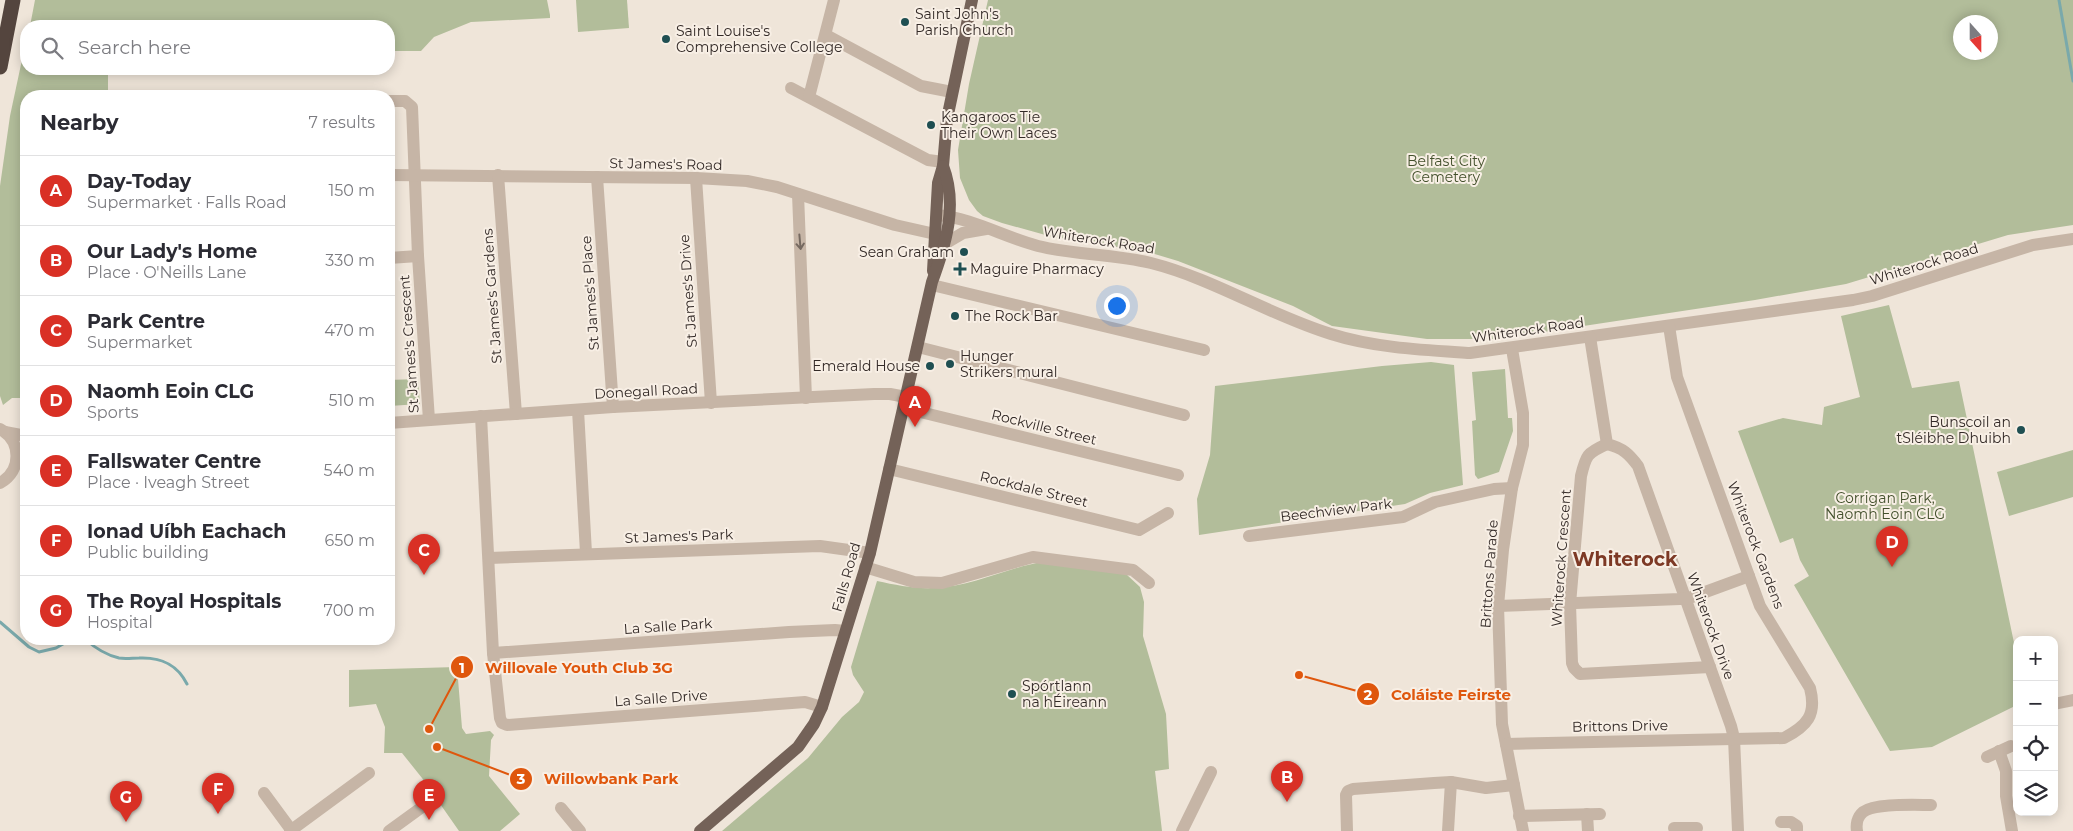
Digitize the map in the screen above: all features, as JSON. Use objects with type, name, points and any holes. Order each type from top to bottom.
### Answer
[{"type":"highway","points":[[0,67],[13,0]]},
{"type":"main road","name":"Falls Road","points":[[700,831],[798,748],[814,724],[822,706],[870,552],[932,283],[946,243],[938,183],[943,164],[952,92],[972,0]]},
{"type":"main road","name":"Falls Road","points":[[932,283],[935,234],[943,215]]},
{"type":"street","points":[[809,97],[834,0]]},
{"type":"street","points":[[826,35],[920,86],[952,92]]},
{"type":"street","points":[[791,88],[928,160],[943,164]]},
{"type":"street","name":"St James's Crescent","points":[[395,100],[405,100],[412,107],[418,256],[429,420]]},
{"type":"street","name":"St James's Road","points":[[395,175],[696,178],[747,181],[935,234]]},
{"type":"street","name":"St James's Gardens","points":[[498,176],[516,414]]},
{"type":"street","name":"St James's Place","points":[[597,177],[613,407]]},
{"type":"street","name":"St James's Drive","points":[[696,178],[711,403]]},
{"type":"street","points":[[798,194],[806,398]]},
{"type":"street","name":"Whiterock Road","points":[[943,215],[1041,246],[1076,253],[1150,262],[1216,286],[1329,334],[1353,340],[1419,350],[1470,354],[1853,300],[1872,296],[2033,245],[2073,239]]},
{"type":"street","points":[[946,243],[963,233],[986,229]]},
{"type":"street","points":[[395,258],[418,256]]},
{"type":"street","points":[[932,283],[1204,350]]},
{"type":"street","name":"Whiterock Gardens","points":[[1669,326],[1677,377],[1760,606],[1810,688],[1814,704],[1807,720],[1797,731],[1784,738],[1734,738]]},
{"type":"street","points":[[1590,337],[1607,444]]},
{"type":"street","points":[[918,347],[1184,415]]},
{"type":"street","name":"Brittons Parade","points":[[1512,349],[1523,413],[1523,445],[1512,488],[1503,550],[1498,606],[1502,724],[1523,831]]},
{"type":"street","name":"Donegall Road","points":[[395,423],[613,407],[874,394],[890,394],[905,403]]},
{"type":"street","name":"Rockville Street","points":[[905,403],[1178,474]]},
{"type":"street","points":[[578,410],[586,554]]},
{"type":"street","points":[[481,416],[493,653]]},
{"type":"street","points":[[2,430],[20,434]]},
{"type":"street","points":[[2,430],[15,444],[20,453]]},
{"type":"street","name":"Whiterock Drive","points":[[1607,444],[1628,452],[1638,466],[1710,667],[1734,738],[1738,831]]},
{"type":"street","name":"Whiterock Crescent","points":[[1607,444],[1592,451],[1585,458],[1581,476],[1570,604],[1572,663],[1580,674],[1710,667]]},
{"type":"street","points":[[0,483],[10,476],[20,460]]},
{"type":"street","name":"Rockdale Street","points":[[889,469],[1139,530],[1168,512]]},
{"type":"street","name":"Beechview Park","points":[[1249,536],[1403,517],[1435,502],[1494,489],[1512,488]]},
{"type":"street","name":"St James's Park","points":[[489,558],[820,546],[870,552]]},
{"type":"street","points":[[865,567],[914,582],[942,583],[1033,557],[1133,570],[1149,583]]},
{"type":"street","points":[[1498,606],[1685,598],[1749,576]]},
{"type":"street","name":"La Salle Park","points":[[493,653],[789,632],[845,631]]},
{"type":"street","name":"La Salle Drive","points":[[493,653],[500,718],[502,723],[507,725],[805,702],[822,706]]},
{"type":"street","points":[[2058,703],[2073,700]]},
{"type":"street","name":"Brittons Drive","points":[[1506,744],[1734,738]]},
{"type":"street","points":[[1987,757],[2005,749],[2006,796],[2012,831]]},
{"type":"street","points":[[1182,831],[1210,772]]},
{"type":"street","points":[[264,794],[291,831],[369,773]]},
{"type":"street","points":[[1448,831],[1451,782]]},
{"type":"street","points":[[1347,831],[1346,795],[1348,791],[1451,782],[1486,788],[1514,785]]},
{"type":"street","points":[[389,831],[429,802]]},
{"type":"street","points":[[1857,831],[1859,818],[1862,813],[1873,807],[1931,805]]},
{"type":"street","points":[[561,808],[580,831]]},
{"type":"street","points":[[1519,816],[1594,814],[1588,831]]},
{"type":"street","points":[[1781,822],[1792,822],[1797,826],[1797,831]]},
{"type":"green space","points":[[35,0],[547,0],[550,15],[550,18],[471,22],[434,37],[421,51],[395,51],[395,20],[31,20]]},
{"type":"green space","points":[[576,0],[627,0],[629,28],[578,32]]},
{"type":"green space","name":"Belfast City Cemetery","points":[[988,0],[2073,0],[2073,225],[2008,235],[1846,284],[1755,300],[1498,339],[1427,339],[1332,326],[1293,306],[1178,261],[1148,252],[1049,236],[1002,223],[983,216],[969,200],[960,178],[958,150],[969,84]]},
{"type":"green space","points":[[20,69],[20,75],[108,75],[108,90],[20,90],[20,398],[12,398],[3,405],[0,396],[0,186],[10,116]]},
{"type":"green space","name":"Corrigan Park, Naomh Eoin CLG","points":[[1889,305],[1912,388],[1959,381],[2013,638],[2013,707],[1932,747],[1890,751],[1794,585],[1809,576],[1800,560],[1793,538],[1780,543],[1738,431],[1783,418],[1822,425],[1824,407],[1860,397],[1841,316]]},
{"type":"green space","points":[[1431,362],[1454,365],[1463,485],[1430,493],[1405,504],[1199,535],[1197,499],[1210,455],[1215,386]]},
{"type":"green space","points":[[1505,369],[1508,418],[1512,418],[1513,431],[1499,472],[1478,479],[1475,475],[1472,421],[1476,420],[1472,372]]},
{"type":"green space","points":[[418,379],[420,404],[395,406],[395,380]]},
{"type":"green space","points":[[2073,450],[2073,497],[2009,516],[1997,472]]},
{"type":"green space","name":"Spórtlann na hÉireann","points":[[1042,562],[1126,574],[1140,587],[1144,602],[1143,636],[1166,714],[1169,769],[1155,771],[1162,831],[722,831],[808,758],[842,717],[859,702],[864,692],[853,675],[851,667],[877,581],[920,588],[948,587]]},
{"type":"green space","points":[[457,667],[462,728],[466,734],[490,731],[494,735],[491,740],[489,776],[520,814],[500,831],[459,831],[402,753],[384,753],[385,727],[376,704],[349,707],[349,670]]},
{"type":"waterway","points":[[2059,0],[2073,81]]},
{"type":"waterway","points":[[0,622],[20,639]]},
{"type":"waterway","points":[[27,645],[39,652],[61,645]]},
{"type":"waterway","points":[[93,645],[114,657],[147,658],[168,663],[178,671],[187,684]]},
{"type":"place","name":"Saint John's Parish Church","points":[[905,22]]},
{"type":"place","name":"Saint Louise's Comprehensive College","points":[[666,39]]},
{"type":"place","name":"Kangaroos Tie Their Own Laces","points":[[931,125]]},
{"type":"place","name":"Sean Graham","points":[[964,252]]},
{"type":"place","name":"Maguire Pharmacy","points":[[960,269]]},
{"type":"place","name":"The Rock Bar","points":[[955,316]]},
{"type":"place","name":"Hunger Strikers mural","points":[[950,364]]},
{"type":"place","name":"Emerald House","points":[[930,366]]},
{"type":"place","name":"Day-Today","points":[[915,427]]},
{"type":"place","name":"Bunscoil an tSléibhe Dhuibh","points":[[2021,430]]},
{"type":"place","name":"Naomh Eoin CLG","points":[[1892,567]]},
{"type":"place","name":"Park Centre","points":[[424,575]]},
{"type":"place","name":"Coláiste Feirste","points":[[1299,675]]},
{"type":"place","name":"Spórtlann na hÉireann","points":[[1012,694]]},
{"type":"place","name":"Willovale Youth Club 3G","points":[[429,729]]},
{"type":"place","name":"Willowbank Park","points":[[437,747]]},
{"type":"place","name":"Our Lady's Home","points":[[1287,802]]},
{"type":"place","name":"Ionad Uíbh Eachach","points":[[218,814]]},
{"type":"place","name":"Fallswater Centre","points":[[429,820]]},
{"type":"place","name":"The Royal Hospitals","points":[[126,822]]},
{"type":"district","name":"Whiterock","points":[[1625,559]]}]
